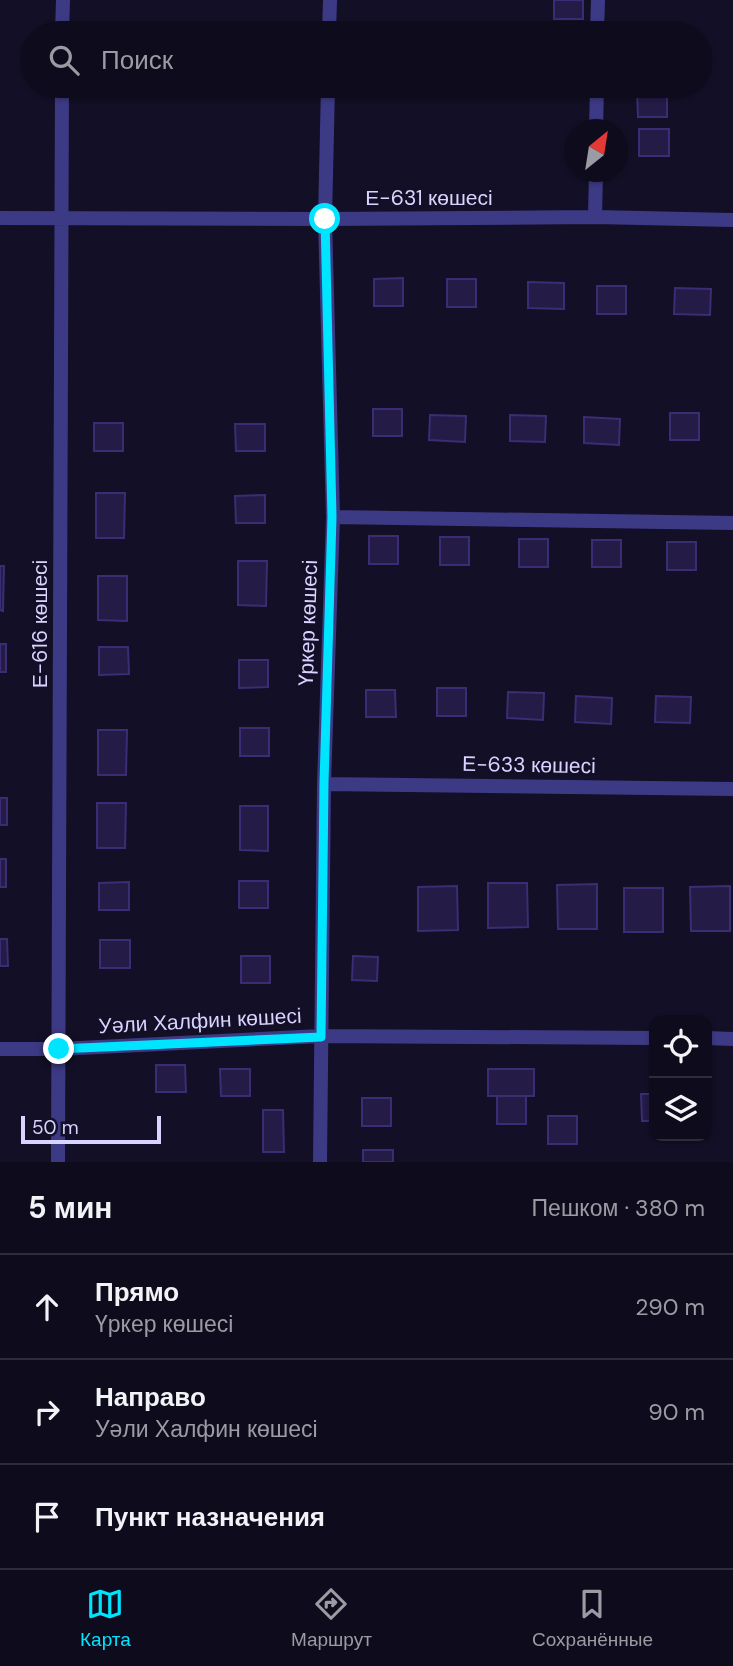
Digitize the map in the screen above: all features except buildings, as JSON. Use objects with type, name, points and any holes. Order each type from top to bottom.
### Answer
[{"type":"street","points":[[62,21],[63,0]]},
{"type":"street","points":[[329,21],[330,0]]},
{"type":"street","points":[[597,21],[598,0]]},
{"type":"street","name":"Е-616 көшесі","points":[[58,1162],[62,98]]},
{"type":"street","name":"Үркер көшесі","points":[[320,1162],[324,783],[332,517],[325,219],[328,98]]},
{"type":"street","points":[[596,119],[597,98]]},
{"type":"street","points":[[595,217],[596,182]]},
{"type":"street","name":"Е-631 көшесі","points":[[0,218],[595,217],[733,220]]},
{"type":"street","points":[[332,517],[733,523]]},
{"type":"street","name":"Е-633 көшесі","points":[[324,783],[733,789]]},
{"type":"street","name":"Уәли Халфин көшесі","points":[[0,1049],[59,1049],[321,1037],[649,1038]]},
{"type":"street","points":[[712,1038],[733,1039]]},
{"type":"route","points":[[59,1049],[321,1037],[324,783],[332,517],[325,219]]}]
